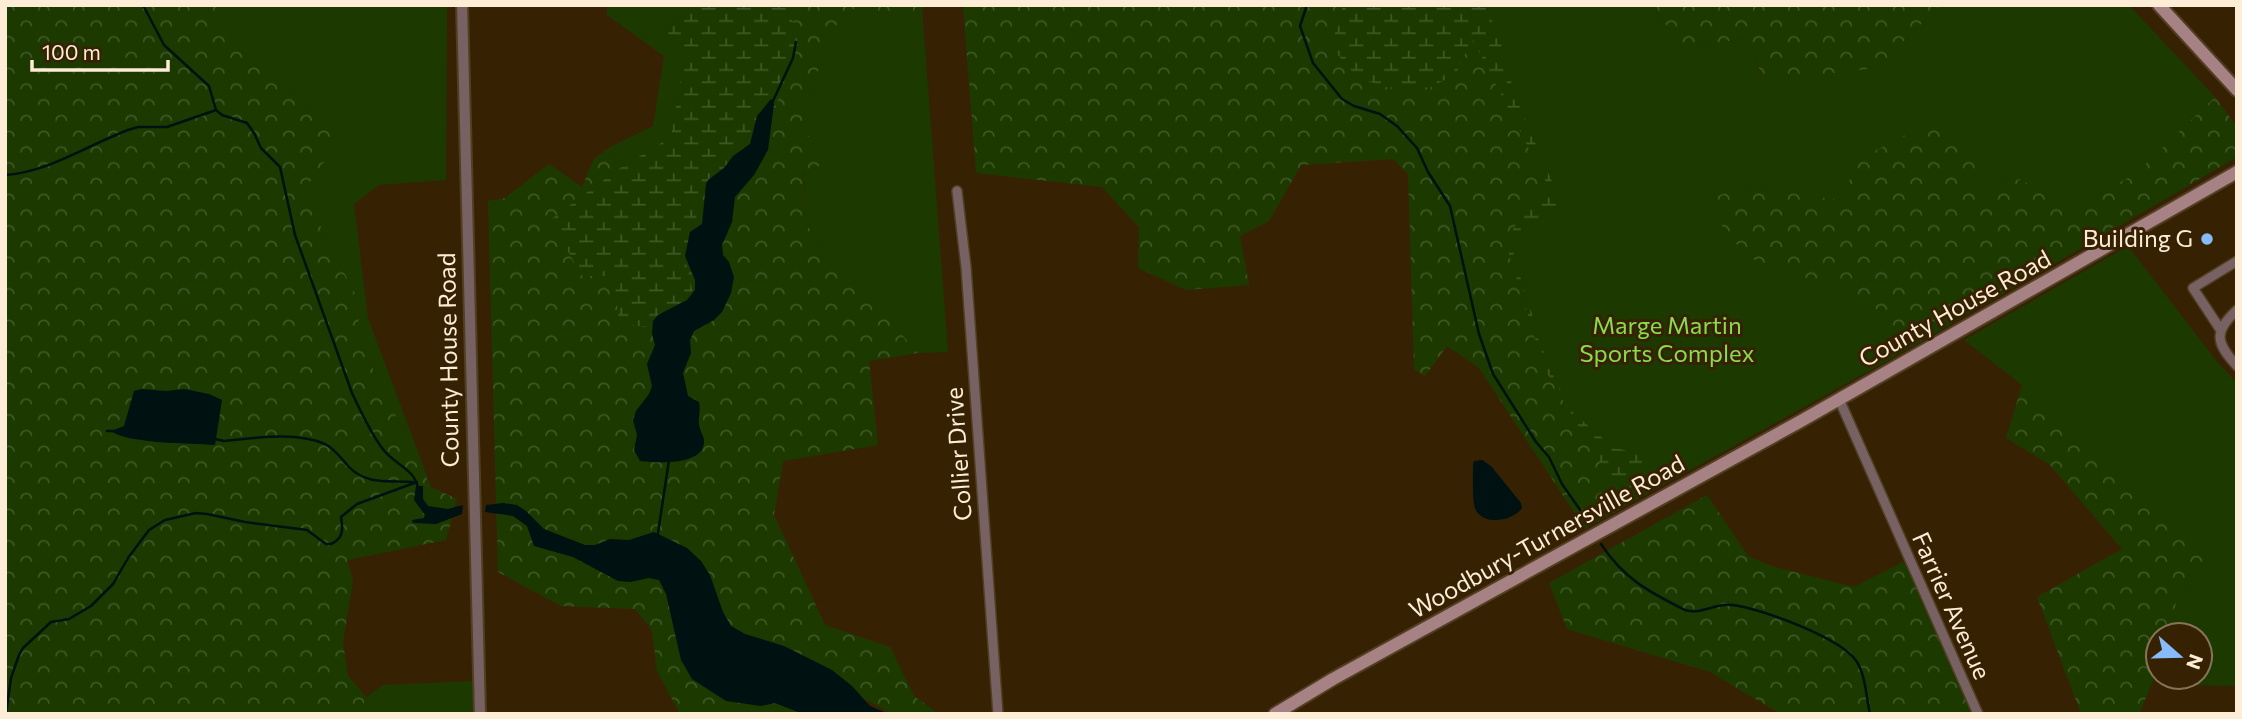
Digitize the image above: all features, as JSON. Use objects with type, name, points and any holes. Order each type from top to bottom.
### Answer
[{"type":"main road","points":[[2159,5],[2237,90]]},
{"type":"main road","name":"County House Road","points":[[1839,399],[2237,172]]},
{"type":"main road","name":"Woodbury-Turnersville Road","points":[[1275,714],[1839,399]]},
{"type":"street","name":"County House Road","points":[[462,5],[480,714]]},
{"type":"street","name":"Collier Drive","points":[[957,191],[966,267],[998,714]]},
{"type":"street","points":[[2237,261],[2193,288],[2220,329],[2223,351],[2237,366]]},
{"type":"street","points":[[2220,329],[2237,310]]},
{"type":"street","name":"Farrier Avenue","points":[[1839,399],[1978,714]]},
{"type":"green space","points":[[5,5],[219,5],[237,49],[343,135],[303,192],[363,309],[353,335],[367,357],[431,487],[457,499],[446,540],[347,560],[353,581],[343,642],[348,676],[366,697],[360,714],[5,714]]},
{"type":"green space","points":[[219,5],[447,5],[446,180],[379,185],[354,204],[368,318],[431,487],[367,357],[353,335],[363,309],[303,192],[343,135],[237,49]]},
{"type":"green space","points":[[607,5],[684,5],[668,32],[684,58],[671,137],[617,170],[610,147],[653,126],[664,56],[607,15]]},
{"type":"green space","points":[[684,5],[787,5],[799,41],[771,120],[763,107],[750,144],[706,184],[685,256],[693,294],[652,328],[619,323],[614,276],[582,276],[550,220],[617,170],[671,137],[684,58],[668,33]]},
{"type":"green space","points":[[787,5],[922,5],[923,21],[855,8],[831,30],[801,125],[827,163],[803,172],[807,226],[918,353],[869,361],[878,445],[783,461],[774,515],[825,625],[890,647],[914,696],[939,714],[892,714],[867,700],[851,714],[680,714],[657,671],[652,630],[635,609],[561,606],[498,572],[488,201],[505,198],[549,164],[582,187],[594,159],[610,147],[617,170],[550,220],[685,256],[706,184],[763,107],[799,41]]},
{"type":"green space","points":[[963,5],[1343,5],[1331,47],[1472,37],[1546,182],[1505,241],[1544,368],[1626,506],[1585,529],[1479,368],[1447,346],[1425,376],[1414,369],[1408,174],[1393,159],[1301,165],[1269,221],[1240,236],[1249,285],[1186,290],[1138,268],[1139,227],[1102,187],[976,173]]},
{"type":"green space","points":[[1343,5],[1486,5],[1510,68],[1512,89],[1561,202],[1510,242],[1548,366],[1577,416],[1614,448],[1640,453],[1649,493],[1626,506],[1544,368],[1505,241],[1546,182],[1472,38],[1456,74],[1414,96],[1358,78],[1331,47]]},
{"type":"green space","name":"Marge Martin Sports Complex","points":[[1486,5],[1652,5],[1683,49],[1748,38],[1761,76],[1877,68],[1940,5],[2129,5],[2215,97],[2135,174],[2069,210],[2020,179],[1977,187],[1861,158],[1839,200],[1743,186],[1767,268],[1822,282],[1882,312],[1912,347],[1649,493],[1640,453],[1614,448],[1577,416],[1548,366],[1510,242],[1561,202],[1512,89],[1510,68]]},
{"type":"green space","points":[[1652,5],[1940,5],[1877,68],[1825,74],[1762,76],[1747,38],[1683,49]]},
{"type":"green space","points":[[855,8],[923,21],[948,352],[918,353],[807,226],[801,125],[831,30]]},
{"type":"green space","points":[[2215,97],[2237,127],[2237,157],[1912,347],[1882,312],[1822,282],[1767,268],[1744,253],[1714,216],[1718,196],[1743,186],[1839,200],[1861,158],[1936,119],[1977,152],[1977,187],[2020,179],[2069,210],[2135,174]]},
{"type":"green space","points":[[2128,246],[2218,363],[2237,383],[2237,686],[2214,686],[2214,621],[2172,621],[2177,600],[2209,571],[2022,385],[1964,340]]},
{"type":"green space","points":[[2022,385],[2203,544],[2209,571],[2177,600],[2172,621],[2144,621],[2144,691],[2149,691],[2139,714],[2081,714],[2037,597],[2122,549],[2049,464],[2006,438]]},
{"type":"green space","points":[[1707,495],[1748,556],[1771,566],[1854,587],[1911,558],[1978,714],[1781,714],[1710,672],[1567,629],[1549,583]]},
{"type":"green space","points":[[474,681],[476,714],[360,714],[366,697],[383,685]]},
{"type":"shaded area","points":[[771,99],[774,104],[768,150],[754,175],[735,197],[732,222],[722,245],[723,255],[729,262],[734,277],[731,293],[722,312],[714,320],[694,331],[690,340],[691,353],[683,373],[688,396],[699,402],[699,425],[704,441],[702,449],[697,455],[678,461],[640,461],[634,450],[637,435],[633,420],[652,386],[647,364],[655,345],[653,321],[658,315],[687,300],[695,290],[695,280],[685,256],[690,232],[702,224],[706,184],[733,156],[750,144],[757,116]]},
{"type":"shaded area","points":[[184,389],[209,394],[222,400],[215,445],[145,441],[111,431],[124,426],[134,391]]},
{"type":"shaded area","points":[[1482,460],[1491,466],[1521,503],[1522,508],[1518,513],[1498,520],[1484,518],[1479,514],[1475,508],[1473,493],[1473,464],[1474,461]]},
{"type":"shaded area","points":[[416,486],[423,486],[423,499],[428,506],[448,509],[463,505],[462,514],[436,524],[413,523],[412,520],[424,518],[425,515],[414,500]]},
{"type":"shaded area","points":[[486,505],[517,505],[544,529],[585,545],[595,545],[610,539],[629,540],[654,532],[687,548],[701,561],[710,575],[731,626],[745,634],[784,646],[832,670],[852,686],[870,706],[888,714],[803,714],[775,703],[761,706],[726,701],[692,679],[681,660],[666,594],[659,580],[649,578],[630,582],[618,581],[573,557],[534,546],[527,526],[513,516],[485,512]]},
{"type":"waterway","points":[[143,5],[164,45],[209,86],[216,110],[222,115],[247,123],[261,148],[280,167],[295,235],[352,393],[378,442],[387,454],[413,476],[418,489]]},
{"type":"waterway","points":[[1307,5],[1300,26],[1313,63],[1342,99],[1354,106],[1380,114],[1397,126],[1417,148],[1428,172],[1450,206],[1479,334],[1493,374],[1590,524]]},
{"type":"waterway","points":[[772,103],[793,58],[796,42]]},
{"type":"waterway","points":[[5,175],[37,169],[128,130],[138,127],[167,127],[216,110]]},
{"type":"waterway","points":[[107,431],[115,431]]},
{"type":"waterway","points":[[215,439],[224,441],[288,437],[314,440],[332,448],[348,466],[363,477],[379,481],[413,482]]},
{"type":"waterway","points":[[658,533],[669,460]]},
{"type":"waterway","points":[[6,714],[11,678],[23,648],[51,622],[69,619],[91,606],[113,584],[149,530],[165,520],[196,513],[207,514],[307,530],[326,544],[331,544],[342,533],[341,517],[357,504],[417,482]]},
{"type":"waterway","points":[[1601,544],[1628,576],[1685,610],[1697,611],[1726,605],[1745,607],[1780,618],[1835,643],[1848,653],[1860,668],[1870,714]]},
{"type":"place","name":"Building G","points":[[2207,239]]}]
